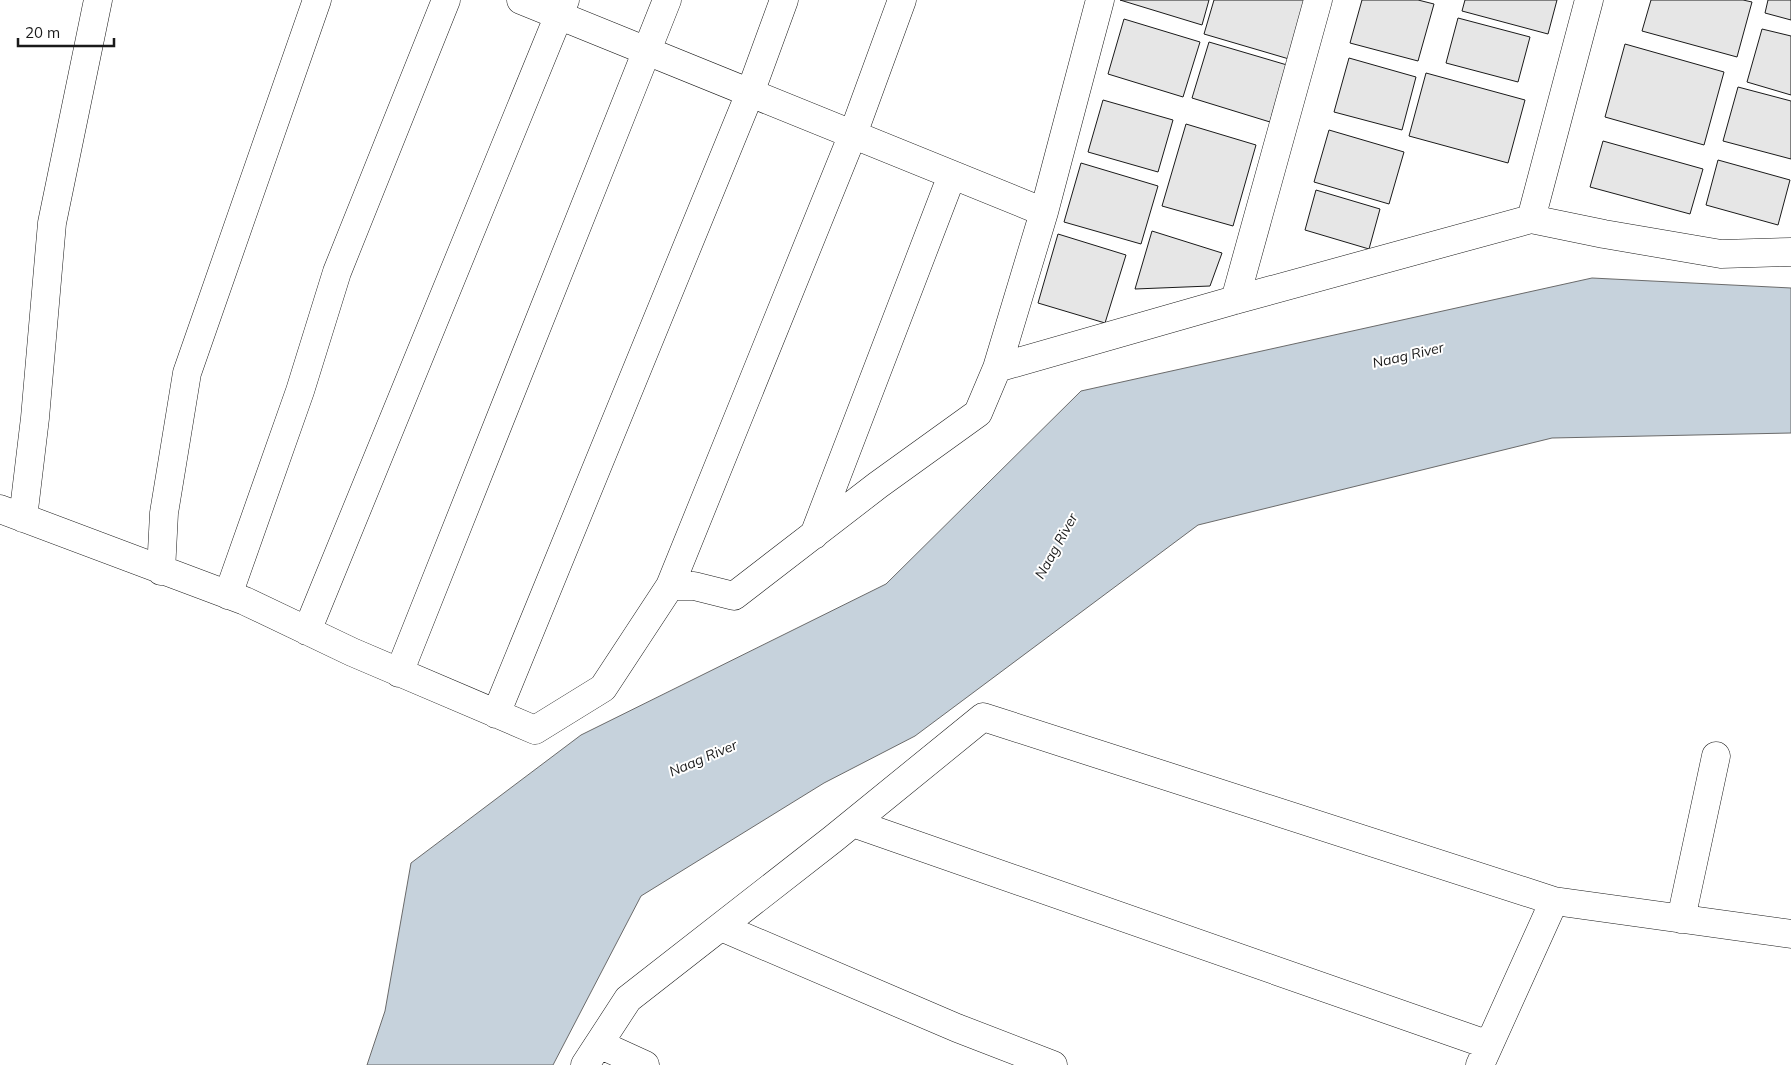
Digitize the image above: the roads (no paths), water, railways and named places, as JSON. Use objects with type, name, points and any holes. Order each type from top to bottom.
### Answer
[{"type":"street","points":[[98,0],[52,224],[35,418],[11,513],[245,601],[399,673],[535,730],[603,688],[670,586],[853,134],[902,0]]},
{"type":"street","points":[[161,571],[164,513],[187,373],[317,0]]},
{"type":"street","points":[[228,595],[300,391],[337,272],[446,0]]},
{"type":"street","points":[[521,0],[562,8],[647,51],[1044,212]]},
{"type":"street","points":[[399,673],[666,0]]},
{"type":"street","points":[[496,714],[750,93],[784,0]]},
{"type":"street","points":[[670,586],[694,586],[734,596],[878,485],[978,413],[997,368],[1044,212],[1100,0]]},
{"type":"street","points":[[1235,300],[1318,0]]},
{"type":"street","points":[[1531,219],[1589,0]]},
{"type":"street","points":[[307,631],[562,8]]},
{"type":"street","points":[[813,535],[952,175]]},
{"type":"street","points":[[997,368],[1235,300],[1531,219],[1604,234],[1721,254],[1791,252]]},
{"type":"street","points":[[645,1065],[592,1055],[628,999],[853,823],[984,717],[1554,901],[1791,934]]},
{"type":"street","points":[[1681,919],[1716,756]]},
{"type":"street","points":[[853,823],[1484,1055],[1554,901]]},
{"type":"street","points":[[721,927],[957,1028],[1053,1065]]},
{"type":"water","name":"Naag River","points":[[1592,278],[1791,288],[1791,433],[1552,438],[1198,525],[915,736],[824,783],[641,896],[553,1065],[367,1065],[385,1011],[411,863],[581,735],[886,584],[1081,391]]}]
